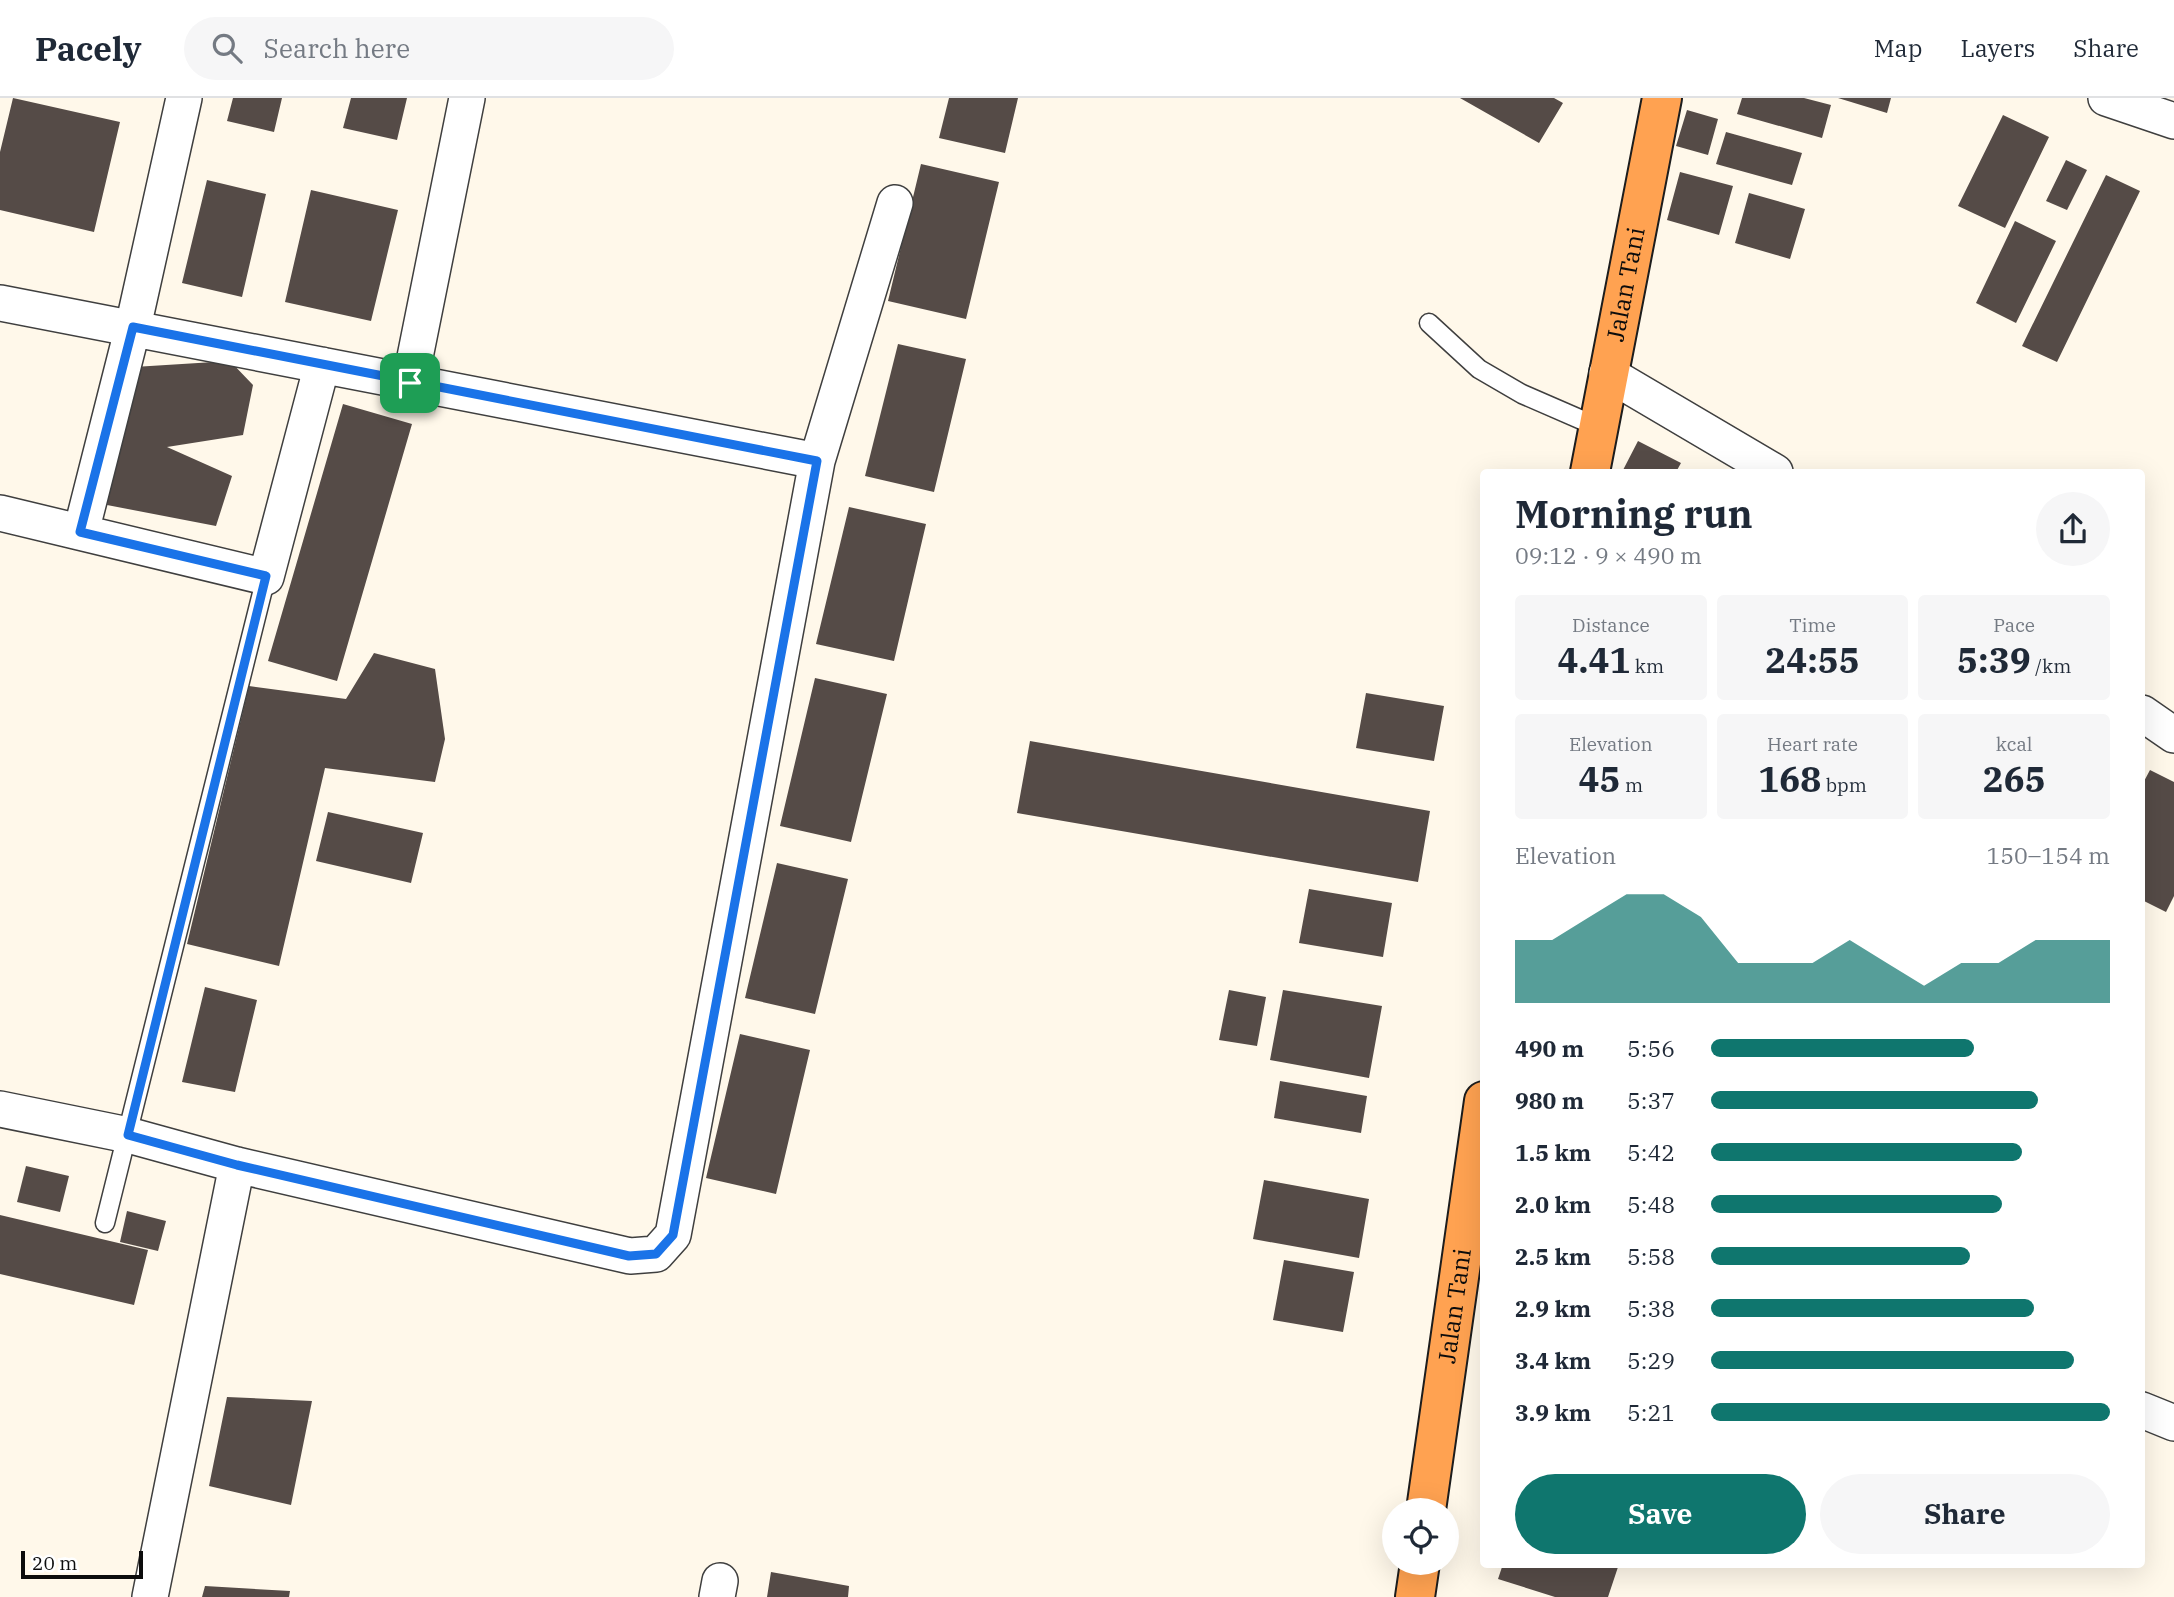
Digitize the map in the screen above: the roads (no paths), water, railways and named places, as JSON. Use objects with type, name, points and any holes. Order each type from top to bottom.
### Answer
[{"type":"highway","name":"Jalan Tani","points":[[1591,469],[1662,98]]},
{"type":"highway","name":"Jalan Tani","points":[[1428,1498],[1480,1146]]},
{"type":"highway","points":[[1416,1597],[1419,1575]]},
{"type":"street","points":[[80,532],[133,327],[184,98]]},
{"type":"street","points":[[410,383],[467,98]]},
{"type":"street","points":[[2106,98],[2174,121]]},
{"type":"street","points":[[0,1109],[128,1135],[237,1165],[629,1256],[656,1254],[673,1235],[817,461],[895,203]]},
{"type":"street","points":[[0,303],[817,461]]},
{"type":"street","points":[[0,513],[266,576],[323,365]]},
{"type":"street","points":[[1607,373],[1770,469]]},
{"type":"street","points":[[2145,715],[2174,735]]},
{"type":"street","points":[[150,1597],[237,1165]]},
{"type":"street","points":[[2145,1411],[2174,1423]]},
{"type":"lane","points":[[1429,323],[1479,369],[1522,394],[1598,427]]},
{"type":"lane","points":[[105,1223],[266,576]]}]
